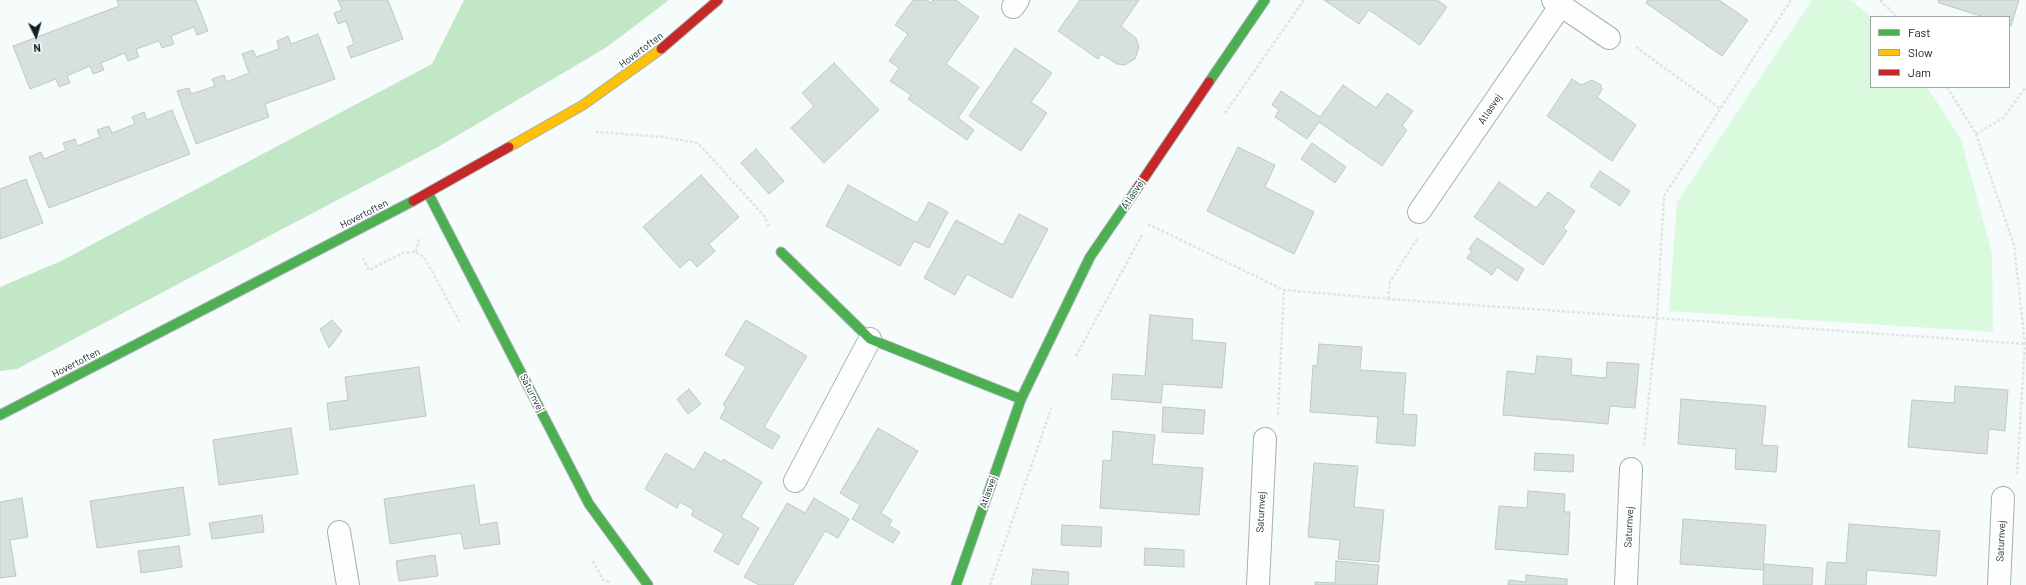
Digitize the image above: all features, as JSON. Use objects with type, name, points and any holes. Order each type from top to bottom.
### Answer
[{"type":"street","name":"Hovertoften","points":[[0,415],[428,193],[583,105],[665,46],[718,0]]},
{"type":"street","name":"Atlasvej","points":[[956,585],[1021,399],[1090,257],[1265,0]]},
{"type":"street","name":"Atlasvej","points":[[1419,212],[1557,3],[1609,38]]},
{"type":"street","name":"Saturnvej","points":[[428,193],[589,504],[648,585]]},
{"type":"street","points":[[782,252],[870,339],[1021,399]]},
{"type":"street","points":[[795,481],[870,339]]},
{"type":"street","name":"Saturnvej","points":[[1258,585],[1265,439]]},
{"type":"street","name":"Saturnvej","points":[[1626,585],[1632,469]]},
{"type":"street","name":"Saturnvej","points":[[1999,585],[2003,498]]},
{"type":"street","points":[[339,532],[348,585]]},
{"type":"path","points":[[1224,115],[1304,0]]},
{"type":"path","points":[[1632,469],[1643,454],[1657,317],[1664,196],[1791,0]]},
{"type":"path","points":[[1880,0],[1896,16]]},
{"type":"path","points":[[1609,38],[1628,42],[1721,109]]},
{"type":"path","points":[[1976,134],[2003,118],[2026,87]]},
{"type":"path","points":[[1948,88],[1976,134],[2014,245],[2025,344],[2017,481],[2003,498]]},
{"type":"path","points":[[583,105],[597,132],[663,137],[698,143],[764,216],[782,252]]},
{"type":"path","points":[[1388,299],[1390,282],[1427,222],[1419,212]]},
{"type":"path","points":[[1076,357],[1152,218]]},
{"type":"path","points":[[1148,224],[1284,290],[1388,299],[2025,344]]},
{"type":"path","points":[[350,233],[369,270],[403,253],[416,252],[424,257],[462,326]]},
{"type":"path","points":[[1265,439],[1278,424],[1284,290]]},
{"type":"path","points":[[990,585],[1054,399]]},
{"type":"path","points":[[592,560],[604,580],[611,582]]},
{"type":"green space","points":[[464,0],[669,0],[607,47],[438,147],[17,369],[0,371],[0,287],[61,261],[432,64]]},
{"type":"green space","points":[[1812,0],[1851,0],[1870,16],[1870,88],[1928,88],[1961,139],[1992,253],[1993,332],[1669,311],[1677,202]]},
{"type":"building","points":[[117,0],[196,0],[208,31],[197,35],[194,27],[171,36],[174,44],[162,48],[159,41],[136,49],[139,57],[128,61],[125,53],[101,63],[104,70],[93,74],[90,66],[67,76],[70,83],[59,87],[56,79],[30,89],[13,46],[119,6]]},
{"type":"building","points":[[338,0],[388,0],[403,39],[351,58],[347,47],[354,44],[346,21],[338,24],[334,13],[342,10]]},
{"type":"building","points":[[913,0],[927,0],[931,3],[933,0],[956,0],[979,17],[946,64],[979,87],[958,118],[974,130],[967,140],[908,99],[911,95],[890,81],[899,68],[889,61],[908,34],[895,25]]},
{"type":"building","points":[[1080,0],[1139,0],[1121,26],[1136,38],[1139,47],[1135,59],[1125,65],[1117,64],[1101,54],[1098,59],[1058,31]]},
{"type":"building","points":[[1324,0],[1437,0],[1447,7],[1420,45],[1369,10],[1359,24]]},
{"type":"building","points":[[1648,0],[1719,0],[1748,20],[1722,56],[1646,3]]},
{"type":"building","points":[[1938,0],[2019,0],[2011,26],[2010,16],[1981,16],[1939,3]]},
{"type":"building","points":[[318,34],[335,79],[265,104],[269,117],[196,144],[177,91],[189,88],[191,94],[215,86],[212,79],[224,75],[226,82],[249,73],[242,54],[253,50],[256,57],[279,49],[277,41],[288,36],[291,44]]},
{"type":"building","points":[[1015,48],[1052,73],[1031,102],[1047,113],[1021,151],[969,116]]},
{"type":"building","points":[[834,63],[879,110],[824,163],[791,128],[814,106],[802,93]]},
{"type":"building","points":[[1572,79],[1581,85],[1592,80],[1601,85],[1602,90],[1597,97],[1636,125],[1612,161],[1547,116]]},
{"type":"building","points":[[1343,85],[1376,108],[1387,93],[1413,111],[1402,126],[1407,130],[1382,166],[1319,122],[1307,139],[1275,117],[1279,110],[1272,105],[1281,91],[1320,117]]},
{"type":"building","points":[[172,110],[190,154],[49,208],[29,157],[41,152],[44,159],[66,150],[63,143],[75,139],[77,146],[100,137],[97,130],[109,126],[112,133],[135,124],[132,117],[144,112],[147,120]]},
{"type":"building","points":[[1312,143],[1346,167],[1335,183],[1301,159]]},
{"type":"building","points":[[1238,147],[1275,165],[1265,187],[1314,212],[1294,254],[1207,211]]},
{"type":"building","points":[[756,149],[784,181],[769,194],[741,163]]},
{"type":"building","points":[[1600,171],[1630,191],[1620,206],[1590,186]]},
{"type":"building","points":[[701,175],[739,217],[709,244],[715,251],[697,267],[690,259],[680,268],[643,227]]},
{"type":"building","points":[[26,179],[43,223],[0,239],[0,189]]},
{"type":"building","points":[[1499,182],[1536,208],[1548,192],[1575,211],[1563,228],[1567,231],[1543,265],[1474,217]]},
{"type":"building","points":[[848,185],[917,223],[929,202],[948,212],[929,248],[914,241],[900,266],[826,226]]},
{"type":"building","points":[[1019,214],[1048,229],[1012,298],[967,274],[955,295],[924,278],[956,220],[1003,245]]},
{"type":"building","points":[[1477,238],[1524,269],[1517,281],[1497,267],[1492,275],[1467,258],[1472,251],[1469,249]]},
{"type":"building","points":[[1150,315],[1193,319],[1192,340],[1226,343],[1222,388],[1163,384],[1161,403],[1111,399],[1113,374],[1145,376]]},
{"type":"building","points":[[332,320],[342,331],[329,348],[320,329]]},
{"type":"building","points":[[746,320],[807,356],[764,427],[780,436],[772,449],[720,418],[726,407],[723,405],[746,367],[725,355]]},
{"type":"building","points":[[1319,344],[1362,347],[1360,370],[1406,373],[1403,414],[1417,415],[1415,446],[1376,443],[1378,417],[1310,412],[1313,365],[1317,366]]},
{"type":"building","points":[[1537,356],[1572,359],[1571,375],[1606,378],[1607,362],[1639,364],[1635,408],[1610,406],[1608,424],[1503,415],[1507,371],[1535,374]]},
{"type":"building","points":[[419,367],[426,416],[330,430],[327,403],[348,400],[345,377]]},
{"type":"building","points":[[1955,386],[2008,390],[2005,431],[1989,429],[1987,454],[1908,447],[1912,400],[1954,403]]},
{"type":"building","points":[[689,389],[701,404],[688,414],[677,399]]},
{"type":"building","points":[[1681,399],[1766,406],[1762,445],[1778,446],[1776,472],[1735,469],[1736,449],[1678,444]]},
{"type":"building","points":[[1163,407],[1205,410],[1203,434],[1162,432]]},
{"type":"building","points":[[291,428],[298,474],[219,485],[213,440]]},
{"type":"building","points":[[878,428],[918,451],[881,513],[892,520],[889,526],[900,532],[893,543],[852,519],[860,505],[840,493]]},
{"type":"building","points":[[1113,431],[1155,435],[1152,464],[1203,468],[1199,515],[1100,508],[1103,460],[1111,461]]},
{"type":"building","points":[[705,452],[722,462],[723,459],[762,482],[741,517],[759,528],[738,565],[714,551],[724,534],[691,515],[694,510],[680,502],[677,508],[645,489],[666,453],[694,470]]},
{"type":"building","points":[[1535,453],[1574,455],[1573,472],[1534,470]]},
{"type":"building","points":[[1314,463],[1358,466],[1354,507],[1384,510],[1379,562],[1338,559],[1340,540],[1308,537]]},
{"type":"building","points":[[474,485],[480,525],[497,522],[500,544],[464,549],[461,533],[390,544],[384,499]]},
{"type":"building","points":[[183,487],[190,535],[97,548],[90,501]]},
{"type":"building","points":[[1528,491],[1565,494],[1564,512],[1570,512],[1568,555],[1495,549],[1499,506],[1527,508]]},
{"type":"building","points":[[22,498],[28,537],[10,540],[16,576],[0,578],[0,502]]},
{"type":"building","points":[[814,498],[849,519],[838,538],[825,531],[793,585],[759,585],[744,577],[787,503],[805,513]]},
{"type":"building","points":[[262,515],[264,532],[212,539],[209,523]]},
{"type":"building","points":[[1683,519],[1766,525],[1763,570],[1680,564]]},
{"type":"building","points":[[1849,524],[1940,531],[1936,576],[1867,570],[1866,585],[1825,585],[1827,562],[1846,563]]},
{"type":"building","points":[[1062,525],[1102,527],[1101,547],[1061,545]]},
{"type":"building","points":[[179,546],[182,567],[141,573],[138,551]]},
{"type":"building","points":[[1145,548],[1184,550],[1184,567],[1144,565]]},
{"type":"building","points":[[435,555],[438,576],[399,581],[396,561]]},
{"type":"building","points":[[1336,561],[1379,565],[1377,585],[1315,585],[1315,582],[1335,583]]},
{"type":"building","points":[[1764,564],[1813,568],[1812,585],[1763,585]]},
{"type":"building","points":[[1033,569],[1069,572],[1068,585],[1031,585]]},
{"type":"building","points":[[1526,575],[1567,579],[1567,585],[1508,585],[1509,580],[1526,582]]},
{"type":"traffic: fast","points":[[1209,82],[1265,0]]},
{"type":"traffic: fast","points":[[956,585],[1021,399],[1090,257],[1138,187]]},
{"type":"traffic: fast","points":[[428,193],[589,504],[648,585]]},
{"type":"traffic: fast","points":[[0,415],[413,201]]},
{"type":"traffic: fast","points":[[781,252],[870,339],[1021,399]]},
{"type":"traffic: slow","points":[[509,147],[583,105],[661,49]]},
{"type":"traffic: jam","points":[[661,49],[718,0]]},
{"type":"traffic: jam","points":[[1138,187],[1209,82]]},
{"type":"traffic: jam","points":[[413,201],[509,147]]}]
